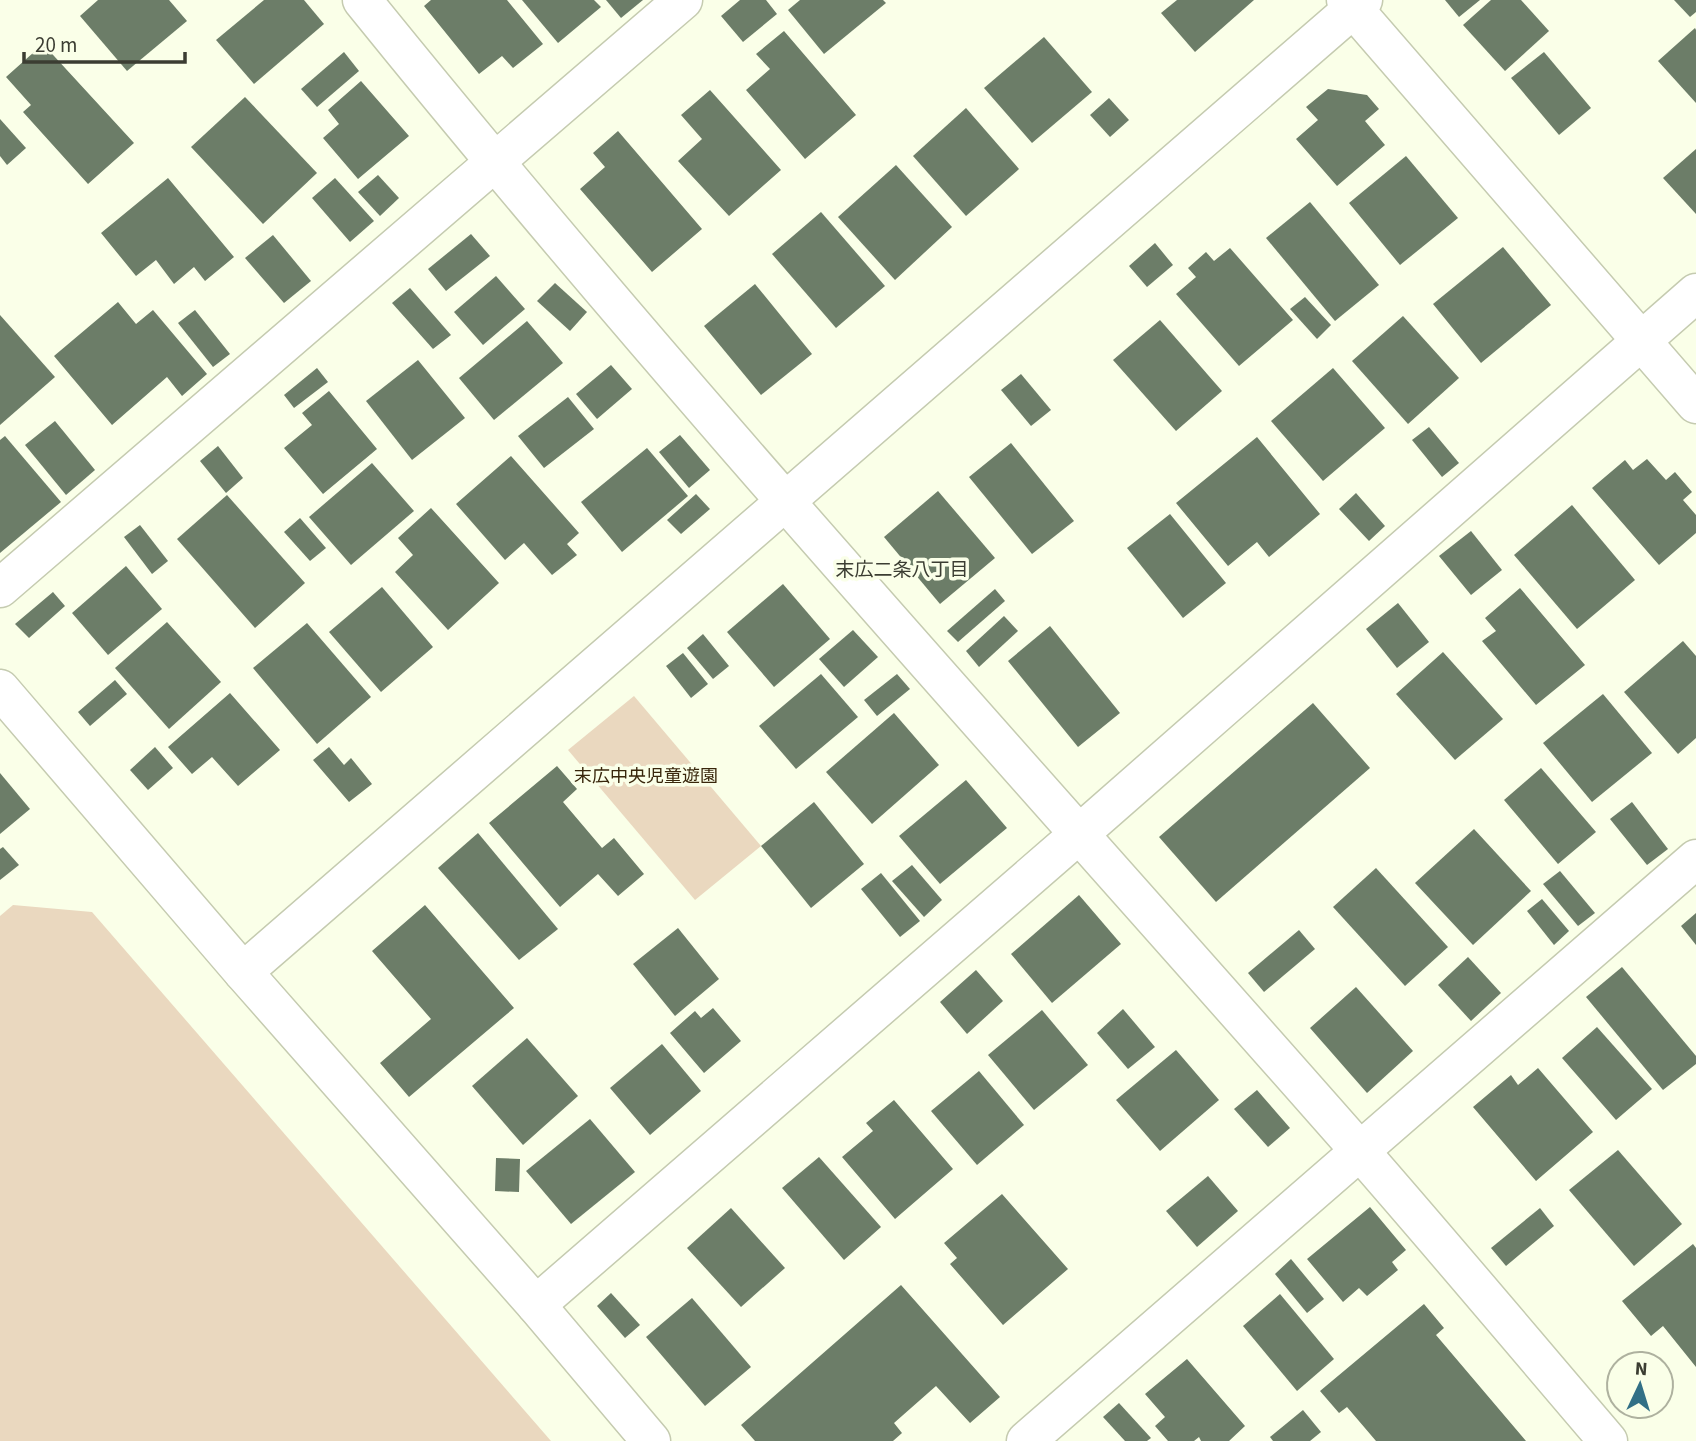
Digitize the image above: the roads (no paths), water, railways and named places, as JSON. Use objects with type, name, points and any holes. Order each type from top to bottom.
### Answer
[{"type":"street","points":[[362,0],[494,164],[784,501],[1361,1152],[1608,1441]]},
{"type":"street","points":[[0,588],[683,0]]},
{"type":"street","points":[[243,972],[1354,3],[1696,404]]},
{"type":"street","points":[[537,1305],[1696,293]]},
{"type":"street","points":[[0,689],[243,972],[537,1305],[651,1441]]},
{"type":"street","points":[[1027,1441],[1696,859]]},
{"type":"district","name":"末広二条八丁目","points":[[902,570]]},
{"type":"park label","name":"末広中央児童遊園","points":[[646,776]]}]
